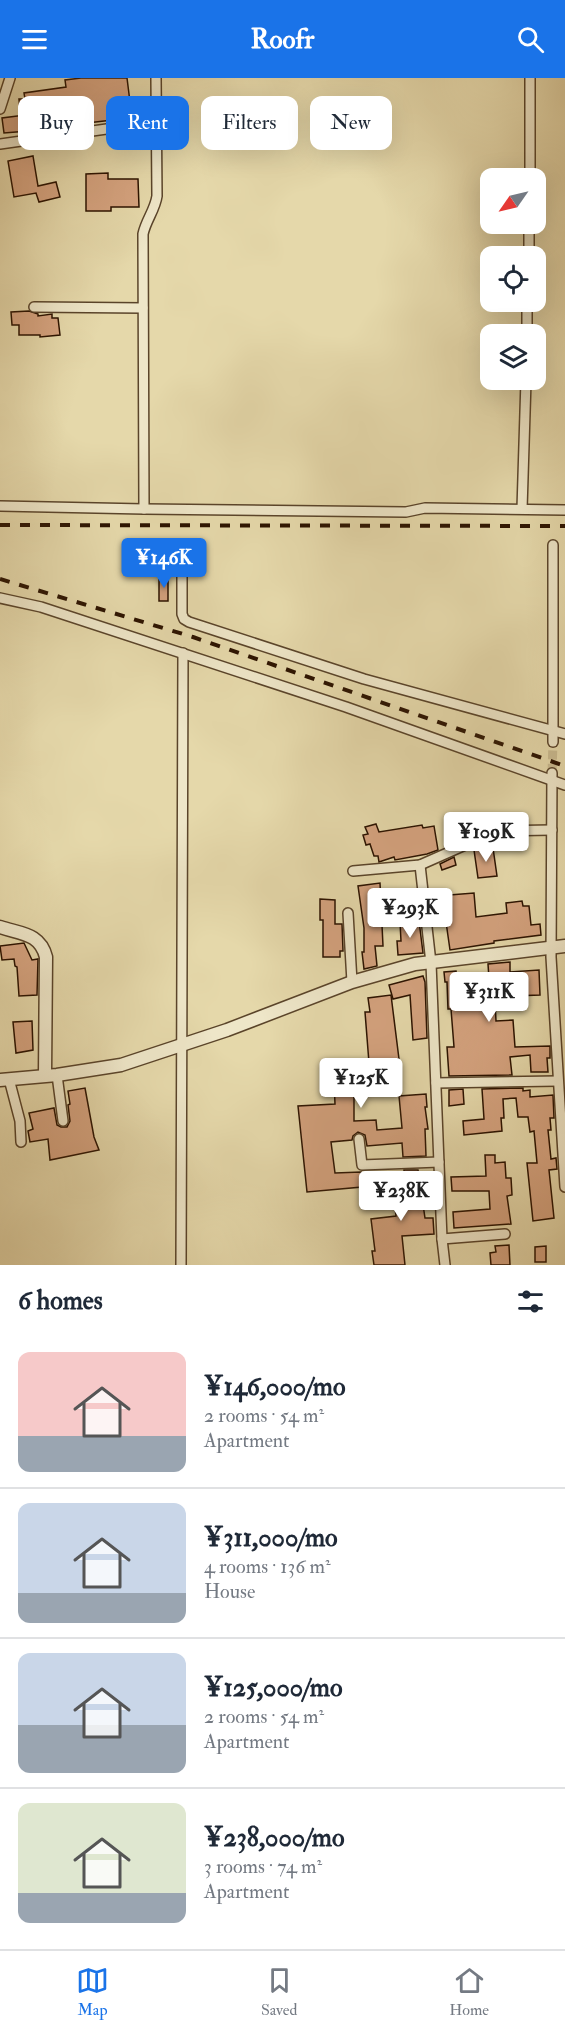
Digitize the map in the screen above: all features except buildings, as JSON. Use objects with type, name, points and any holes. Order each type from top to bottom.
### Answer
[{"type":"street","points":[[0,109],[10,78]]},
{"type":"street","points":[[156,78],[156,96]]},
{"type":"street","points":[[530,78],[531,168]]},
{"type":"street","points":[[0,144],[106,129]]},
{"type":"street","points":[[144,509],[143,234],[145,224],[155,207],[157,196],[156,150]]},
{"type":"street","points":[[34,307],[143,308]]},
{"type":"street","points":[[522,509],[525,390]]},
{"type":"street","points":[[0,506],[406,512],[425,508],[565,510]]},
{"type":"street","points":[[182,544],[182,614],[189,622],[364,679],[565,734]]},
{"type":"street","points":[[552,741],[553,545]]},
{"type":"street","points":[[0,598],[41,607],[183,653],[552,777],[565,785]]},
{"type":"street","points":[[181,1265],[183,653]]},
{"type":"street","points":[[552,777],[551,948],[558,1081],[563,1110],[565,1187]]},
{"type":"street","points":[[353,871],[420,865],[497,831],[552,830]]},
{"type":"street","points":[[420,865],[431,963],[442,1239],[446,1265]]},
{"type":"street","points":[[348,913],[352,982]]},
{"type":"street","points":[[0,927],[34,937],[43,945],[46,957],[51,1075],[63,1121]]},
{"type":"street","points":[[21,1142],[20,1121],[5,1080],[121,1065],[180,1046],[352,982],[415,964],[565,946]]},
{"type":"street","points":[[436,1083],[558,1081]]},
{"type":"street","points":[[359,1139],[362,1165],[439,1162]]},
{"type":"street","points":[[442,1239],[505,1234]]},
{"type":"tunnel","points":[[552,773],[553,742]]},
{"type":"railway","points":[[0,525],[565,526]]},
{"type":"railway","points":[[0,579],[193,637],[565,766]]}]
